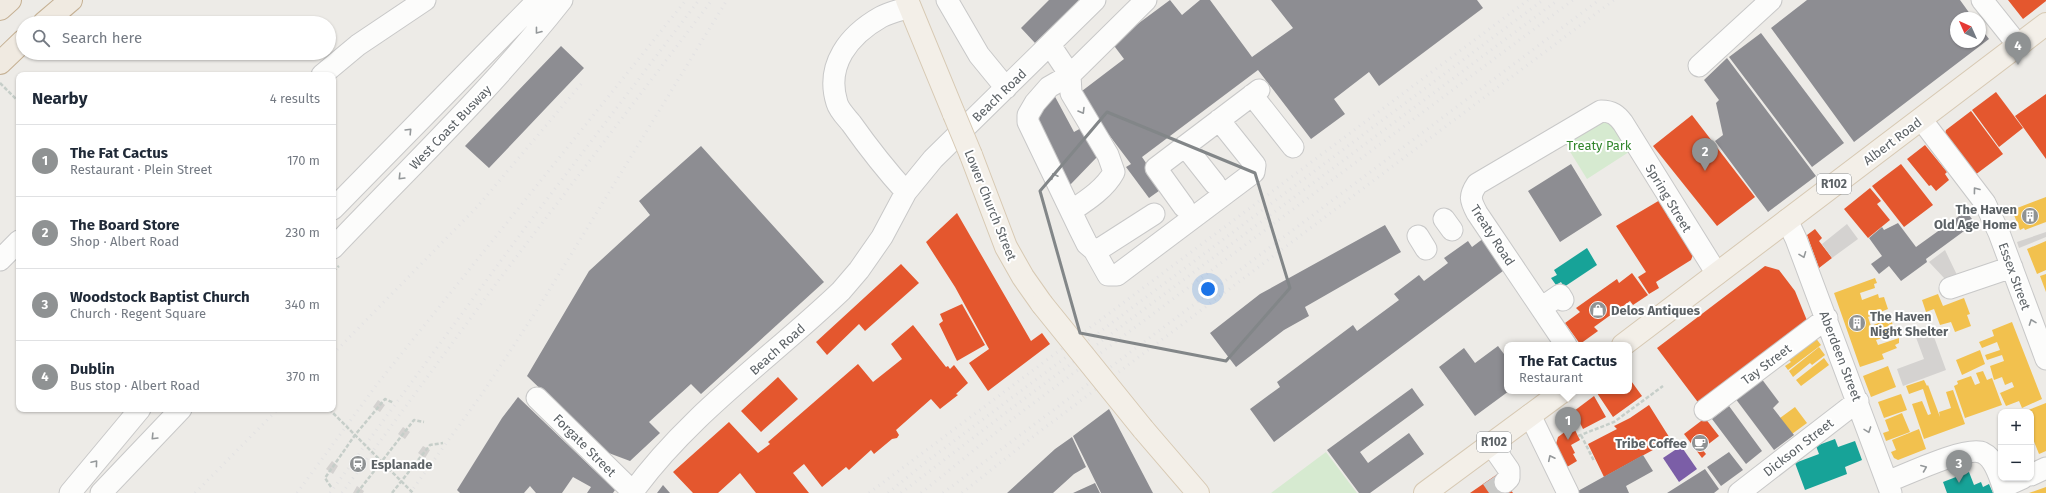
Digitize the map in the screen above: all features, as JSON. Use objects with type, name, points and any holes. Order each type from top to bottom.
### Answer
[{"type":"highway","points":[[0,9],[10,0]]},
{"type":"highway","points":[[52,16],[71,0]]},
{"type":"highway","points":[[0,63],[16,48]]},
{"type":"main road","name":"Lower Church Street","points":[[909,3],[971,155],[1006,247],[1023,277],[1042,304],[1198,493]]},
{"type":"main road","name":"Albert Road","points":[[1627,342],[2046,24]]},
{"type":"main road","name":"R102","points":[[1432,491],[1530,414],[1559,394]]},
{"type":"main road","name":"Lower Church Street","points":[[1172,462],[1187,493]]},
{"type":"street","points":[[326,72],[358,45],[425,0]]},
{"type":"street","name":"West Coast Busway","points":[[336,206],[538,0]]},
{"type":"street","name":"West Coast Busway","points":[[336,245],[479,97],[525,47],[562,0]]},
{"type":"street","points":[[947,0],[979,55],[1006,88]]},
{"type":"street","name":"Beach Road","points":[[633,493],[666,451],[699,418],[841,291],[859,270],[882,237],[906,192],[933,159],[1095,0]]},
{"type":"street","points":[[1146,0],[1070,75],[1049,87],[1035,103],[1028,116],[1028,122],[1087,244],[1094,250],[1108,275],[1117,275],[1254,172],[1255,166],[1219,120]]},
{"type":"street","points":[[1699,66],[1771,0]]},
{"type":"street","points":[[1982,0],[2018,45]]},
{"type":"street","points":[[906,192],[877,159],[838,104],[833,82],[837,64],[846,46],[863,29],[882,16],[909,3]]},
{"type":"street","points":[[1050,45],[1070,75],[1071,93],[1108,155],[1114,172],[1111,178],[1090,198],[1071,211]]},
{"type":"street","points":[[1184,207],[1156,168],[1255,92],[1293,147]]},
{"type":"street","name":"Spring Street","points":[[1601,111],[1609,111],[1617,116],[1623,124],[1717,274]]},
{"type":"street","name":"Treaty Road","points":[[1565,342],[1552,299],[1477,213],[1470,201],[1470,194],[1477,184],[1601,111]]},
{"type":"street","name":"Essex Street","points":[[1921,120],[1985,202],[2012,267],[2046,359]]},
{"type":"street","points":[[1185,146],[1215,184]]},
{"type":"street","points":[[1094,250],[1101,248],[1154,214]]},
{"type":"street","name":"Aberdeen Street","points":[[1787,220],[1796,239],[1858,401],[1889,488]]},
{"type":"street","points":[[0,260],[16,245]]},
{"type":"street","points":[[1950,288],[2012,267]]},
{"type":"street","name":"Tay Street","points":[[1705,410],[1826,318]]},
{"type":"street","name":"Forgate Street","points":[[537,398],[633,493]]},
{"type":"street","name":"Dickson Street","points":[[1739,493],[1858,401]]},
{"type":"street","points":[[70,493],[138,412]]},
{"type":"street","points":[[101,493],[178,412]]},
{"type":"street","points":[[1530,414],[1568,493]]},
{"type":"street","points":[[1491,444],[1511,483]]},
{"type":"street","points":[[1889,488],[1957,454],[1975,451],[1984,453],[1994,465],[2004,490],[2018,481]]},
{"type":"street","points":[[2034,474],[2046,468]]},
{"type":"path","points":[[0,83],[16,99]]},
{"type":"path","points":[[1594,461],[1580,436],[1614,422],[1663,386]]},
{"type":"path","points":[[331,488],[325,478],[355,435],[385,399],[394,403]]},
{"type":"path","points":[[332,412],[413,493]]},
{"type":"path","points":[[357,493],[414,420],[424,422]]},
{"type":"path","points":[[392,493],[430,445],[443,443]]},
{"type":"highlighted area","points":[[1107,112],[1255,173],[1290,288],[1226,361],[1080,333],[1040,191]]},
{"type":"green space","name":"Treaty Park","points":[[1601,118],[1611,119],[1632,150],[1587,179],[1564,142]]},
{"type":"green space","points":[[1326,452],[1357,493],[1271,493]]},
{"type":"building: Homes","name":"The Haven Old Age Home","points":[[2046,197],[2046,222],[2025,230],[2024,228],[2020,230],[2012,210]]},
{"type":"building: Homes","points":[[2046,241],[2046,270],[2037,274],[2027,249]]},
{"type":"building: Homes","points":[[2046,274],[2046,292],[2040,276]]},
{"type":"building: Homes","name":"The Haven Night Shelter","points":[[1875,278],[1877,283],[1874,284],[1875,288],[1860,293],[1862,300],[1878,294],[1879,298],[1884,297],[1888,309],[1868,317],[1871,326],[1886,320],[1888,324],[1892,322],[1894,330],[1890,331],[1892,335],[1876,340],[1878,345],[1899,338],[1899,343],[1895,345],[1897,348],[1882,354],[1884,359],[1860,367],[1834,293]]},
{"type":"building: Homes","points":[[1938,294],[1943,306],[1964,298],[1970,314],[1967,315],[1971,326],[1955,332],[1951,322],[1940,325],[1934,309],[1926,312],[1922,300]]},
{"type":"building: Homes","points":[[2012,322],[2042,399],[2022,408],[2019,401],[2006,406],[2000,393],[2014,387],[2012,382],[2005,385],[2002,377],[1994,380],[1990,366],[2004,361],[2002,355],[1987,360],[1985,355],[2000,350],[1997,342],[1982,348],[1979,342],[1994,336],[1992,330]]},
{"type":"building: Homes","points":[[1815,337],[1821,345],[1788,370],[1785,366],[1791,362],[1789,360]]},
{"type":"building: Homes","points":[[1819,347],[1825,355],[1812,365],[1810,363],[1793,377],[1789,371]]},
{"type":"building: Homes","points":[[1980,350],[1985,364],[1962,375],[1956,360]]},
{"type":"building: Homes","points":[[1824,358],[1829,365],[1801,386],[1796,380]]},
{"type":"building: Homes","points":[[1888,366],[1896,387],[1871,397],[1863,376]]},
{"type":"building: Homes","points":[[1983,371],[1987,380],[1992,378],[2002,405],[1965,418],[1954,386],[1958,384],[1957,381],[1971,376],[1975,385],[1980,383],[1976,373]]},
{"type":"building: Homes","points":[[1924,380],[1927,386],[1928,385],[1940,417],[1939,412],[1951,408],[1946,392],[1953,390],[1965,424],[1924,439],[1912,404],[1922,401],[1928,415],[1931,414],[1923,389],[1909,394],[1906,386]]},
{"type":"building: Homes","points":[[1901,394],[1907,410],[1884,418],[1878,402]]},
{"type":"building: Homes","points":[[2046,403],[2046,451],[2039,454],[2034,442],[2034,409],[2031,409]]},
{"type":"building: Homes","points":[[1795,407],[1807,423],[1792,434],[1780,418]]},
{"type":"building: Homes","points":[[1902,413],[1910,432],[1886,441],[1883,433],[1889,431],[1885,420]]},
{"type":"building: Homes","points":[[1919,429],[1926,449],[1898,460],[1894,458],[1891,452],[1896,450],[1892,440]]},
{"type":"building: Homes","points":[[2046,487],[2046,493],[2029,493]]},
{"type":"building: Shops","points":[[2008,0],[2046,0],[2046,1],[2023,19]]},
{"type":"building: Shops","points":[[1996,92],[2023,128],[1999,147],[1972,110]]},
{"type":"building: Shops","points":[[2046,94],[2046,159],[2015,116]]},
{"type":"building: Shops","points":[[1971,111],[2003,154],[1975,175],[1945,134],[1946,130]]},
{"type":"building: Shops","points":[[1692,115],[1755,197],[1717,226],[1653,146]]},
{"type":"building: Shops","points":[[1925,145],[1947,172],[1945,174],[1949,180],[1936,191],[1931,185],[1929,186],[1907,159]]},
{"type":"building: Shops","points":[[1901,164],[1933,205],[1904,227],[1872,186]]},
{"type":"building: Shops","points":[[1870,188],[1881,201],[1877,204],[1890,220],[1868,238],[1844,209]]},
{"type":"building: Shops","points":[[1660,200],[1669,213],[1667,215],[1693,255],[1691,260],[1656,282],[1659,288],[1649,294],[1638,277],[1646,272],[1616,226]]},
{"type":"building: Shops","points":[[957,213],[1031,341],[1042,333],[1050,344],[988,391],[969,363],[989,349],[955,287],[926,242]]},
{"type":"building: Shops","points":[[1815,229],[1822,238],[1819,241],[1832,258],[1819,268],[1807,235]]},
{"type":"building: Shops","points":[[901,264],[919,283],[865,331],[859,324],[827,355],[816,342]]},
{"type":"building: Shops","points":[[1765,266],[1779,270],[1795,291],[1808,323],[1700,405],[1657,348]]},
{"type":"building: Shops","name":"Delos Antiques","points":[[1632,273],[1648,295],[1633,305],[1630,301],[1594,327],[1598,331],[1583,342],[1579,342],[1565,323],[1580,312],[1576,308],[1617,279],[1619,283]]},
{"type":"building: Shops","points":[[962,304],[985,345],[957,361],[939,324],[943,321],[940,314]]},
{"type":"building: Shops","points":[[913,325],[946,367],[948,366],[950,369],[954,365],[968,383],[956,394],[958,395],[940,409],[931,399],[896,430],[899,435],[897,438],[892,439],[874,454],[871,450],[849,470],[846,467],[822,487],[804,464],[793,473],[809,493],[756,493],[740,473],[718,493],[693,493],[673,472],[729,422],[758,453],[770,444],[768,442],[858,364],[873,382],[902,359],[891,344]]},
{"type":"building: Shops","points":[[778,377],[798,399],[761,432],[741,411]]},
{"type":"building: Shops","points":[[1632,382],[1642,396],[1613,417],[1598,394],[1632,394]]},
{"type":"building: Shops","points":[[1594,396],[1606,417],[1583,429],[1574,411]]},
{"type":"building: Shops","points":[[1649,405],[1671,440],[1604,477],[1588,444],[1617,429],[1614,426],[1630,418]]},
{"type":"building: Shops","name":"Tribe Coffee","points":[[1705,418],[1719,436],[1702,449],[1706,454],[1702,458],[1684,434]]},
{"type":"building: Shops","points":[[1573,426],[1580,440],[1571,445],[1575,453],[1573,454],[1577,461],[1567,467],[1556,444],[1558,437]]},
{"type":"building: Shops","points":[[1499,473],[1513,493],[1470,493]]},
{"type":"building: Offices","points":[[1681,446],[1697,469],[1679,482],[1663,458]]},
{"type":"building: Public","points":[[1587,248],[1597,265],[1564,287],[1561,282],[1556,285],[1551,278],[1557,275],[1554,270]]},
{"type":"building: Public","points":[[1835,439],[1838,447],[1855,441],[1862,460],[1845,467],[1847,474],[1805,490],[1795,463],[1819,454],[1816,446]]},
{"type":"building: Public","points":[[1969,472],[1974,485],[1981,482],[1983,487],[1989,484],[1993,493],[1947,493],[1943,482]]},
{"type":"building: Industry","points":[[1049,0],[1079,0],[1035,43],[1021,28]]},
{"type":"building: Industry","points":[[1170,0],[1182,15],[1200,0],[1210,0],[1252,57],[1293,28],[1271,0],[1477,0],[1483,8],[1379,86],[1369,72],[1334,99],[1345,114],[1311,139],[1258,70],[1142,157],[1163,188],[1149,198],[1126,167],[1131,164],[1078,94],[1124,59],[1112,43]]},
{"type":"building: Industry","points":[[1807,0],[1960,0],[1969,12],[1950,12],[1950,48],[1977,48],[1854,142],[1771,28]]},
{"type":"building: Industry","points":[[1761,33],[1844,143],[1812,167],[1729,57]]},
{"type":"building: Industry","points":[[561,46],[584,68],[489,168],[465,146]]},
{"type":"building: Industry","points":[[1727,58],[1816,176],[1768,212],[1715,141],[1723,135],[1716,103],[1719,100],[1704,80]]},
{"type":"building: Industry","points":[[1052,91],[1074,132],[1083,127],[1098,156],[1070,185],[1037,120]]},
{"type":"building: Industry","points":[[701,146],[824,282],[701,394],[691,384],[649,422],[660,433],[630,461],[606,452],[527,376],[589,271],[650,215],[639,201]]},
{"type":"building: Industry","points":[[1571,164],[1602,215],[1560,242],[1528,191]]},
{"type":"building: Industry","points":[[1966,211],[1975,223],[1926,259],[1927,262],[1901,281],[1889,266],[1879,274],[1871,264],[1882,256],[1869,238],[1882,227],[1884,230],[1898,223],[1916,247]]},
{"type":"building: Industry","points":[[1385,225],[1401,252],[1305,307],[1309,316],[1284,330],[1236,367],[1210,333],[1260,294]]},
{"type":"building: Industry","points":[[1484,238],[1507,268],[1274,442],[1250,409],[1280,387],[1277,382],[1353,325],[1357,331],[1399,300],[1394,294],[1419,275],[1424,281],[1448,263],[1444,258],[1468,241],[1472,247]]},
{"type":"building: Industry","points":[[1498,346],[1504,354],[1505,394],[1475,416],[1439,367],[1464,348],[1475,363]]},
{"type":"building: Industry","points":[[1761,378],[1779,402],[1773,408],[1794,435],[1774,450],[1735,398]]},
{"type":"building: Industry","points":[[1412,388],[1424,405],[1360,452],[1368,463],[1409,433],[1424,454],[1370,493],[1359,493],[1327,450]]},
{"type":"building: Industry","points":[[518,397],[615,490],[613,493],[587,493],[591,487],[573,477],[562,493],[536,493],[530,486],[524,493],[460,493],[457,490],[502,418]]},
{"type":"building: Industry","points":[[1729,406],[1762,451],[1746,464],[1712,419]]},
{"type":"building: Industry","points":[[1109,409],[1153,493],[1101,493],[1073,436]]},
{"type":"building: Industry","points":[[1072,437],[1086,467],[1074,474],[1053,493],[1007,493],[1055,449]]},
{"type":"building: Industry","points":[[1729,452],[1743,470],[1721,486],[1707,467]]},
{"type":"building: Industry","points":[[1643,455],[1653,471],[1626,486],[1629,493],[1579,493],[1578,491]]},
{"type":"building: Industry","points":[[1705,469],[1719,489],[1714,493],[1667,493]]},
{"type":"building: Industry","points":[[1095,483],[1100,493],[1073,493]]},
{"type":"building: Industry","points":[[663,485],[670,493],[657,493]]},
{"type":"building: Other","points":[[1847,224],[1858,239],[1832,258],[1822,244]]},
{"type":"building: Other","points":[[2046,232],[2046,237],[2019,248],[2017,242]]},
{"type":"building: Other","points":[[1945,250],[1957,275],[1945,279],[1929,262]]},
{"type":"building: Other","points":[[1930,326],[1946,370],[1903,386],[1897,369],[1924,359],[1914,332]]},
{"type":"building: Other","points":[[378,400],[385,405],[380,412],[373,407]]},
{"type":"building: Other","points":[[403,427],[410,432],[405,439],[398,434]]},
{"type":"building: Other","points":[[423,446],[430,450],[425,458],[418,453]]},
{"type":"building: Other","points":[[332,461],[338,466],[333,474],[326,469]]},
{"type":"building: Other","points":[[357,486],[364,491],[363,493],[353,493]]},
{"type":"tunnel","points":[[1489,493],[1505,482]]},
{"type":"railway","points":[[297,493],[378,383],[686,0]]},
{"type":"railway","points":[[330,493],[525,228],[699,0]]},
{"type":"railway","points":[[342,493],[495,285],[712,0]]},
{"type":"railway","points":[[410,493],[482,394],[537,310],[727,0]]},
{"type":"railway","points":[[869,493],[1528,0]]},
{"type":"railway","points":[[888,493],[926,462],[1543,0]]},
{"type":"railway","points":[[901,493],[1012,408],[1558,0]]},
{"type":"railway","points":[[921,493],[1019,414],[1573,0]]},
{"type":"railway","points":[[943,493],[1599,0]]},
{"type":"railway","points":[[962,493],[1039,432],[1614,0]]},
{"type":"railway","points":[[336,351],[478,206],[582,83]]},
{"type":"railway","points":[[195,493],[275,412]]},
{"type":"place","name":"Dublin","points":[[2018,65]]},
{"type":"place","name":"The Board Store","points":[[1705,171]]},
{"type":"place","name":"The Haven Old Age Home","points":[[2030,216]]},
{"type":"place","name":"Delos Antiques","points":[[1598,310]]},
{"type":"place","name":"The Haven Night Shelter","points":[[1857,323]]},
{"type":"place","name":"The Fat Cactus","points":[[1568,440]]},
{"type":"place","name":"Tribe Coffee","points":[[1700,443]]},
{"type":"place","name":"Esplanade","points":[[358,464]]},
{"type":"place","name":"Woodstock Baptist Church","points":[[1959,483]]}]
